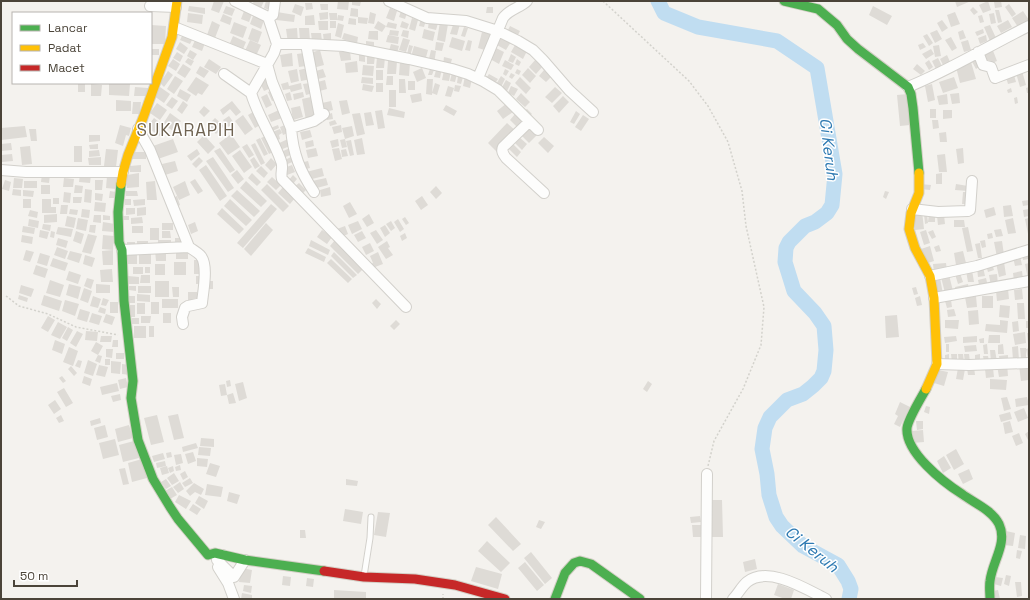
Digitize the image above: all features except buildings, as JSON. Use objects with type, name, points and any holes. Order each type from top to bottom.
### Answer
[{"type":"street","points":[[234,1],[268,17],[276,44],[274,53],[251,93]]},
{"type":"street","points":[[268,17],[273,15],[275,1]]},
{"type":"street","points":[[389,1],[428,18],[466,21],[498,31],[533,50],[569,90],[593,112]]},
{"type":"street","points":[[478,78],[503,18],[506,14],[527,1]]},
{"type":"street","points":[[784,1],[818,9],[837,25],[847,39],[858,49],[908,87],[911,94],[920,181],[919,192],[910,213],[909,229],[915,248],[930,276],[934,298],[937,364],[907,426],[908,438],[910,444],[937,474],[960,493],[981,505],[994,516],[1000,526],[1003,534],[990,580],[990,599]]},
{"type":"street","points":[[150,6],[176,4],[172,37],[155,74],[143,118],[128,155],[123,172],[118,212],[119,242],[122,250],[124,301],[133,381],[131,398],[138,440],[153,479],[178,519],[224,577],[234,599]]},
{"type":"street","points":[[908,87],[935,76],[1029,26]]},
{"type":"street","points":[[174,27],[267,64]]},
{"type":"street","points":[[276,44],[344,46],[452,69],[478,78],[498,90],[538,130]]},
{"type":"street","points":[[291,128],[314,121],[322,115],[306,44]]},
{"type":"street","points":[[978,52],[984,65],[991,67],[995,78],[1029,65]]},
{"type":"street","points":[[267,64],[272,82],[291,128],[297,163],[303,176],[314,192]]},
{"type":"street","points":[[224,74],[251,93],[254,104],[281,161],[282,179],[406,307]]},
{"type":"street","points":[[529,122],[503,147],[502,150],[503,154],[510,162],[544,194]]},
{"type":"street","points":[[138,129],[150,150],[189,247]]},
{"type":"street","points":[[1,170],[40,172],[123,172]]},
{"type":"street","points":[[912,209],[938,212],[968,211],[970,210],[972,181]]},
{"type":"street","points":[[122,250],[189,247],[200,254],[205,266],[202,303],[185,308],[182,317],[184,324]]},
{"type":"street","points":[[930,276],[977,266],[1029,250]]},
{"type":"street","points":[[934,298],[1029,281]]},
{"type":"street","points":[[937,364],[969,365],[1029,363]]},
{"type":"street","points":[[706,599],[707,474]]},
{"type":"street","points":[[208,555],[215,553],[245,560],[364,577],[415,579],[455,586],[505,599]]},
{"type":"street","points":[[223,555],[217,557],[217,560],[234,577],[245,560]]},
{"type":"street","points":[[556,599],[560,584],[570,567],[574,563],[580,561],[592,564],[607,577],[640,599]]},
{"type":"street","points":[[733,599],[747,582],[756,577],[767,576],[784,579],[825,599]]},
{"type":"lane","points":[[364,577],[370,538],[371,517]]},
{"type":"path","points":[[603,1],[689,81],[708,106],[728,142],[742,191],[746,226],[764,307],[761,345],[743,389],[714,441],[707,474]]},
{"type":"path","points":[[6,296],[19,306],[48,314],[76,327],[129,337]]},
{"type":"waterway","name":"Ci Keruh","points":[[658,1],[664,13],[698,27],[777,41],[817,68],[835,174],[832,205],[827,213],[815,222],[805,226],[789,242],[786,248],[785,262],[794,291],[815,313],[824,326],[826,350],[824,371],[821,378],[813,386],[803,394],[787,400],[770,417],[765,428],[762,449],[769,495],[776,517],[782,526],[803,546],[838,565],[851,589],[849,599]]},
{"type":"traffic: fast","points":[[784,1],[818,9],[837,25],[847,39],[858,49],[908,87],[911,94],[913,108],[919,173]]},
{"type":"traffic: fast","points":[[121,184],[118,212],[119,242],[122,250],[124,301],[133,381],[131,398],[138,440],[153,479],[178,519],[208,555],[215,553],[245,560],[324,571]]},
{"type":"traffic: fast","points":[[926,389],[908,424],[908,437],[912,447],[927,466],[954,489],[992,515],[999,524],[1002,538],[999,552],[991,574],[990,599]]},
{"type":"traffic: fast","points":[[555,599],[565,573],[574,563],[580,561],[591,564],[640,599]]},
{"type":"traffic: slow","points":[[121,184],[128,155],[172,37],[177,1]]},
{"type":"traffic: slow","points":[[919,173],[919,193],[911,213],[909,229],[915,248],[930,276],[934,298],[937,364],[926,389]]},
{"type":"traffic: jam","points":[[324,571],[364,577],[415,579],[455,585],[505,599]]},
{"type":"district","name":"SUKARAPIH","points":[[186,130]]}]
